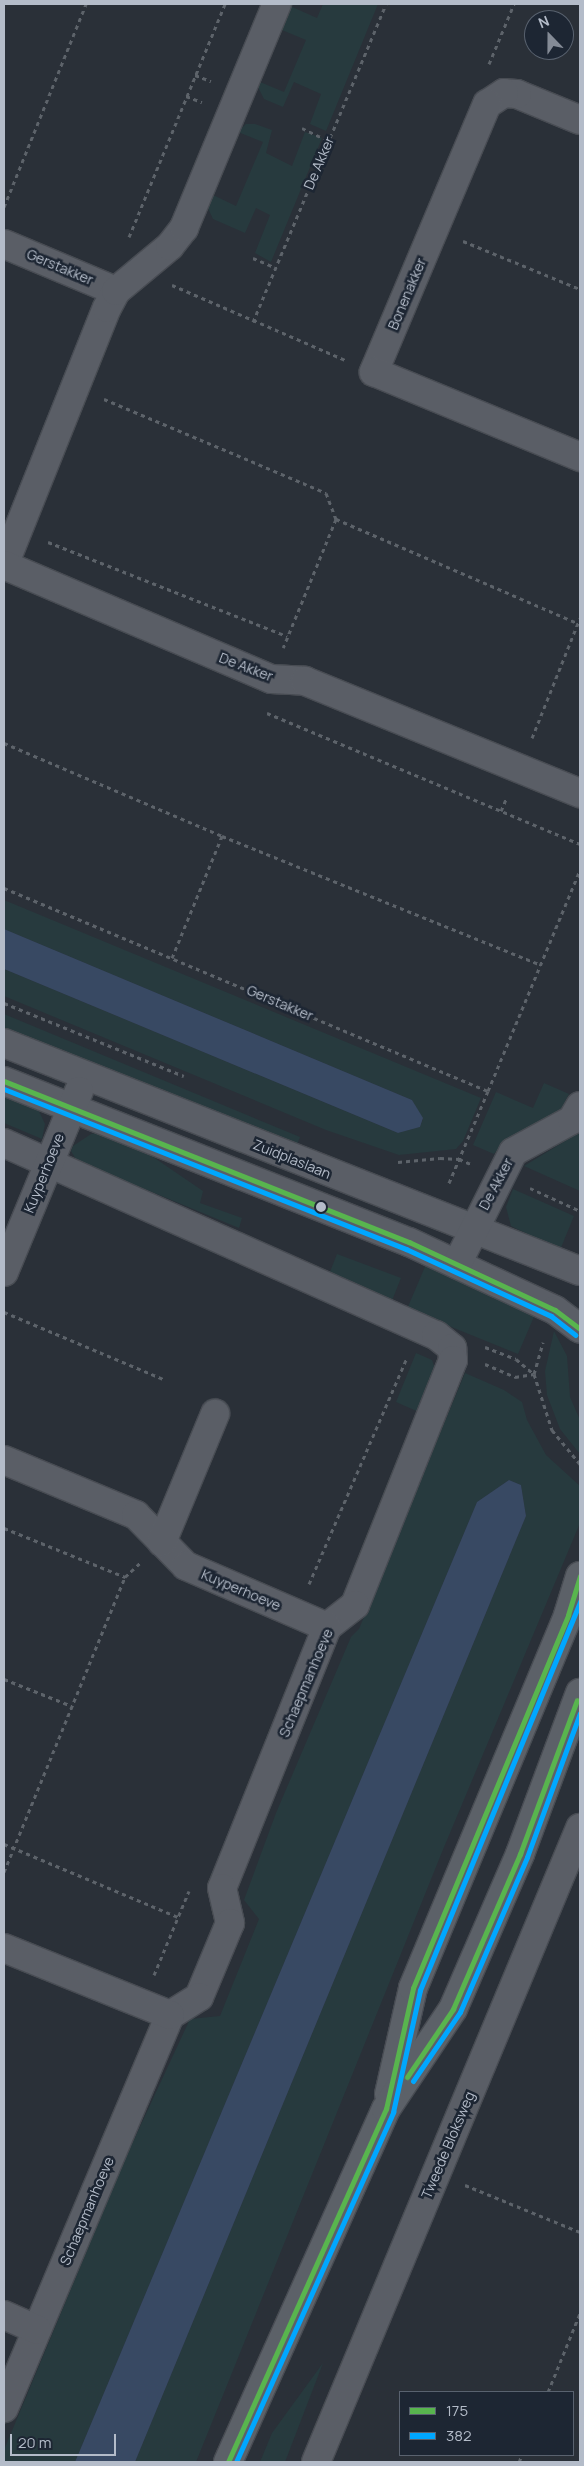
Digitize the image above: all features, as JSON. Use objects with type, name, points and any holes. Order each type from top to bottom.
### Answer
[{"type":"main road","points":[[386,2109],[413,1988],[568,1615],[580,1576]]},
{"type":"main road","points":[[228,2462],[386,2109],[453,2008],[520,1854],[580,1693]]},
{"type":"street","name":"De Akker","points":[[277,4],[184,228],[170,246],[138,270],[116,291],[4,565],[271,679],[305,681],[580,793]]},
{"type":"street","points":[[493,98],[504,93],[517,94],[580,120]]},
{"type":"street","name":"Bonenakker","points":[[493,98],[487,104],[374,372],[580,457]]},
{"type":"street","name":"Gerstakker","points":[[4,244],[116,291]]},
{"type":"street","name":"Zuidplaslaan","points":[[4,1043],[580,1271]]},
{"type":"street","name":"Kuyperhoeve","points":[[4,1272],[86,1076]]},
{"type":"street","points":[[4,1081],[392,1235],[555,1310],[580,1329]]},
{"type":"street","name":"De Akker","points":[[457,1264],[473,1228],[513,1152],[572,1120],[580,1106]]},
{"type":"street","points":[[4,1144],[436,1335],[452,1348]]},
{"type":"street","name":"Schaepmanhoeve","points":[[4,2408],[170,2015],[199,1997],[230,1923],[222,1888],[327,1627],[355,1605],[449,1376],[452,1348]]},
{"type":"street","points":[[162,1542],[215,1414]]},
{"type":"street","name":"Kuyperhoeve","points":[[4,1460],[136,1515],[186,1566],[327,1627]]},
{"type":"street","name":"Tweede Bloksweg","points":[[316,2462],[580,1828]]},
{"type":"street","points":[[4,1948],[170,2015]]},
{"type":"street","points":[[4,2316],[37,2330]]},
{"type":"path","points":[[4,207],[86,4]]},
{"type":"path","points":[[224,4],[129,234],[138,270],[253,322],[317,348]]},
{"type":"path","name":"De Akker","points":[[253,322],[386,4]]},
{"type":"path","points":[[493,98],[486,70],[514,4]]},
{"type":"path","points":[[302,128],[329,140]]},
{"type":"path","points":[[434,229],[580,289]]},
{"type":"path","points":[[253,258],[276,268]]},
{"type":"path","points":[[77,387],[326,493],[336,519],[271,679]]},
{"type":"path","points":[[336,519],[578,623]]},
{"type":"path","points":[[18,530],[287,636]]},
{"type":"path","points":[[520,768],[580,618]]},
{"type":"path","points":[[259,709],[580,844]]},
{"type":"path","points":[[4,743],[222,836],[541,965]]},
{"type":"path","points":[[172,958],[222,836]]},
{"type":"path","points":[[459,1159],[580,870]]},
{"type":"path","name":"Gerstakker","points":[[4,888],[488,1091]]},
{"type":"path","points":[[4,1003],[185,1077]]},
{"type":"path","points":[[394,1162],[459,1159],[580,1211]]},
{"type":"path","points":[[4,1312],[162,1379]]},
{"type":"path","points":[[297,1613],[420,1328]]},
{"type":"path","points":[[452,1348],[472,1341],[516,1359],[534,1374],[552,1430],[572,1457],[580,1464]]},
{"type":"path","points":[[452,1348],[515,1376],[534,1374]]},
{"type":"path","points":[[4,1528],[125,1577]]},
{"type":"path","points":[[4,1872],[125,1577],[162,1542]]},
{"type":"path","points":[[4,1679],[72,1706]]},
{"type":"path","points":[[4,1844],[178,1917]]},
{"type":"path","points":[[437,2173],[580,2232]]},
{"type":"path","points":[[548,2391],[580,2313]]},
{"type":"green space","points":[[323,4],[378,4],[326,131],[310,124],[321,94],[294,82],[283,107],[264,99],[258,87],[260,82],[284,92],[306,40],[282,30],[290,6],[317,18]]},
{"type":"green space","points":[[246,124],[255,124],[272,130],[266,153],[292,166],[305,132],[322,138],[271,262],[255,253],[270,215],[256,208],[245,233],[213,219],[207,206],[213,195],[236,206],[263,142],[238,132]]},
{"type":"green space","points":[[4,900],[481,1098],[463,1141],[456,1149],[399,1155],[326,1130],[4,996],[4,969],[398,1133],[420,1127],[423,1119],[412,1100],[4,929]]},
{"type":"green space","points":[[4,1014],[300,1137],[295,1150],[4,1032]]},
{"type":"green space","points":[[544,1083],[569,1094],[561,1109],[505,1141],[494,1154],[473,1145],[496,1092],[533,1108]]},
{"type":"green space","points":[[4,1090],[37,1107],[45,1124],[42,1139],[4,1123]]},
{"type":"green space","points":[[102,1132],[137,1146],[203,1191],[200,1203],[242,1218],[239,1228],[77,1161],[71,1151],[73,1146],[91,1134]]},
{"type":"green space","points":[[580,1132],[580,1191],[524,1166]]},
{"type":"green space","points":[[513,1189],[574,1216],[560,1250],[511,1226],[506,1207]]},
{"type":"green space","points":[[337,1254],[401,1278],[391,1303],[328,1277]]},
{"type":"green space","points":[[427,1262],[536,1312],[518,1354],[407,1309]]},
{"type":"green space","points":[[554,1331],[567,1356],[570,1397],[580,1420],[580,1454],[560,1429],[547,1395],[545,1371]]},
{"type":"green space","points":[[416,1353],[432,1360],[434,1366],[434,1374],[421,1413],[396,1402]]},
{"type":"green space","points":[[465,1373],[504,1390],[522,1402],[527,1420],[546,1455],[580,1486],[580,1523],[442,1852],[196,2462],[135,2462],[526,1516],[521,1485],[509,1480],[477,1502],[75,2462],[4,2462],[4,2450],[125,2159],[190,2019],[220,2016],[259,1919],[244,1900],[276,1813],[351,1637],[359,1629]]},
{"type":"green space","points":[[323,2363],[285,2462],[260,2462],[272,2433]]},
{"type":"water","points":[[4,929],[412,1100],[423,1118],[420,1127],[398,1133],[4,969]]},
{"type":"water","points":[[509,1480],[521,1485],[526,1516],[135,2462],[75,2462],[477,1502]]},
{"type":"transit line","name":"175","points":[[4,1081],[409,1242],[555,1310],[580,1329]]},
{"type":"transit line","name":"382","points":[[4,1089],[406,1249],[551,1316],[575,1335]]},
{"type":"transit line","name":"175","points":[[228,2462],[386,2109],[413,1988],[568,1615],[580,1576]]},
{"type":"transit line","name":"382","points":[[236,2462],[393,2112],[420,1990],[580,1601]]},
{"type":"transit line","name":"175","points":[[407,2077],[453,2009],[520,1854],[577,1700]]},
{"type":"transit line","name":"382","points":[[413,2081],[460,2012],[527,1857],[580,1713]]}]
